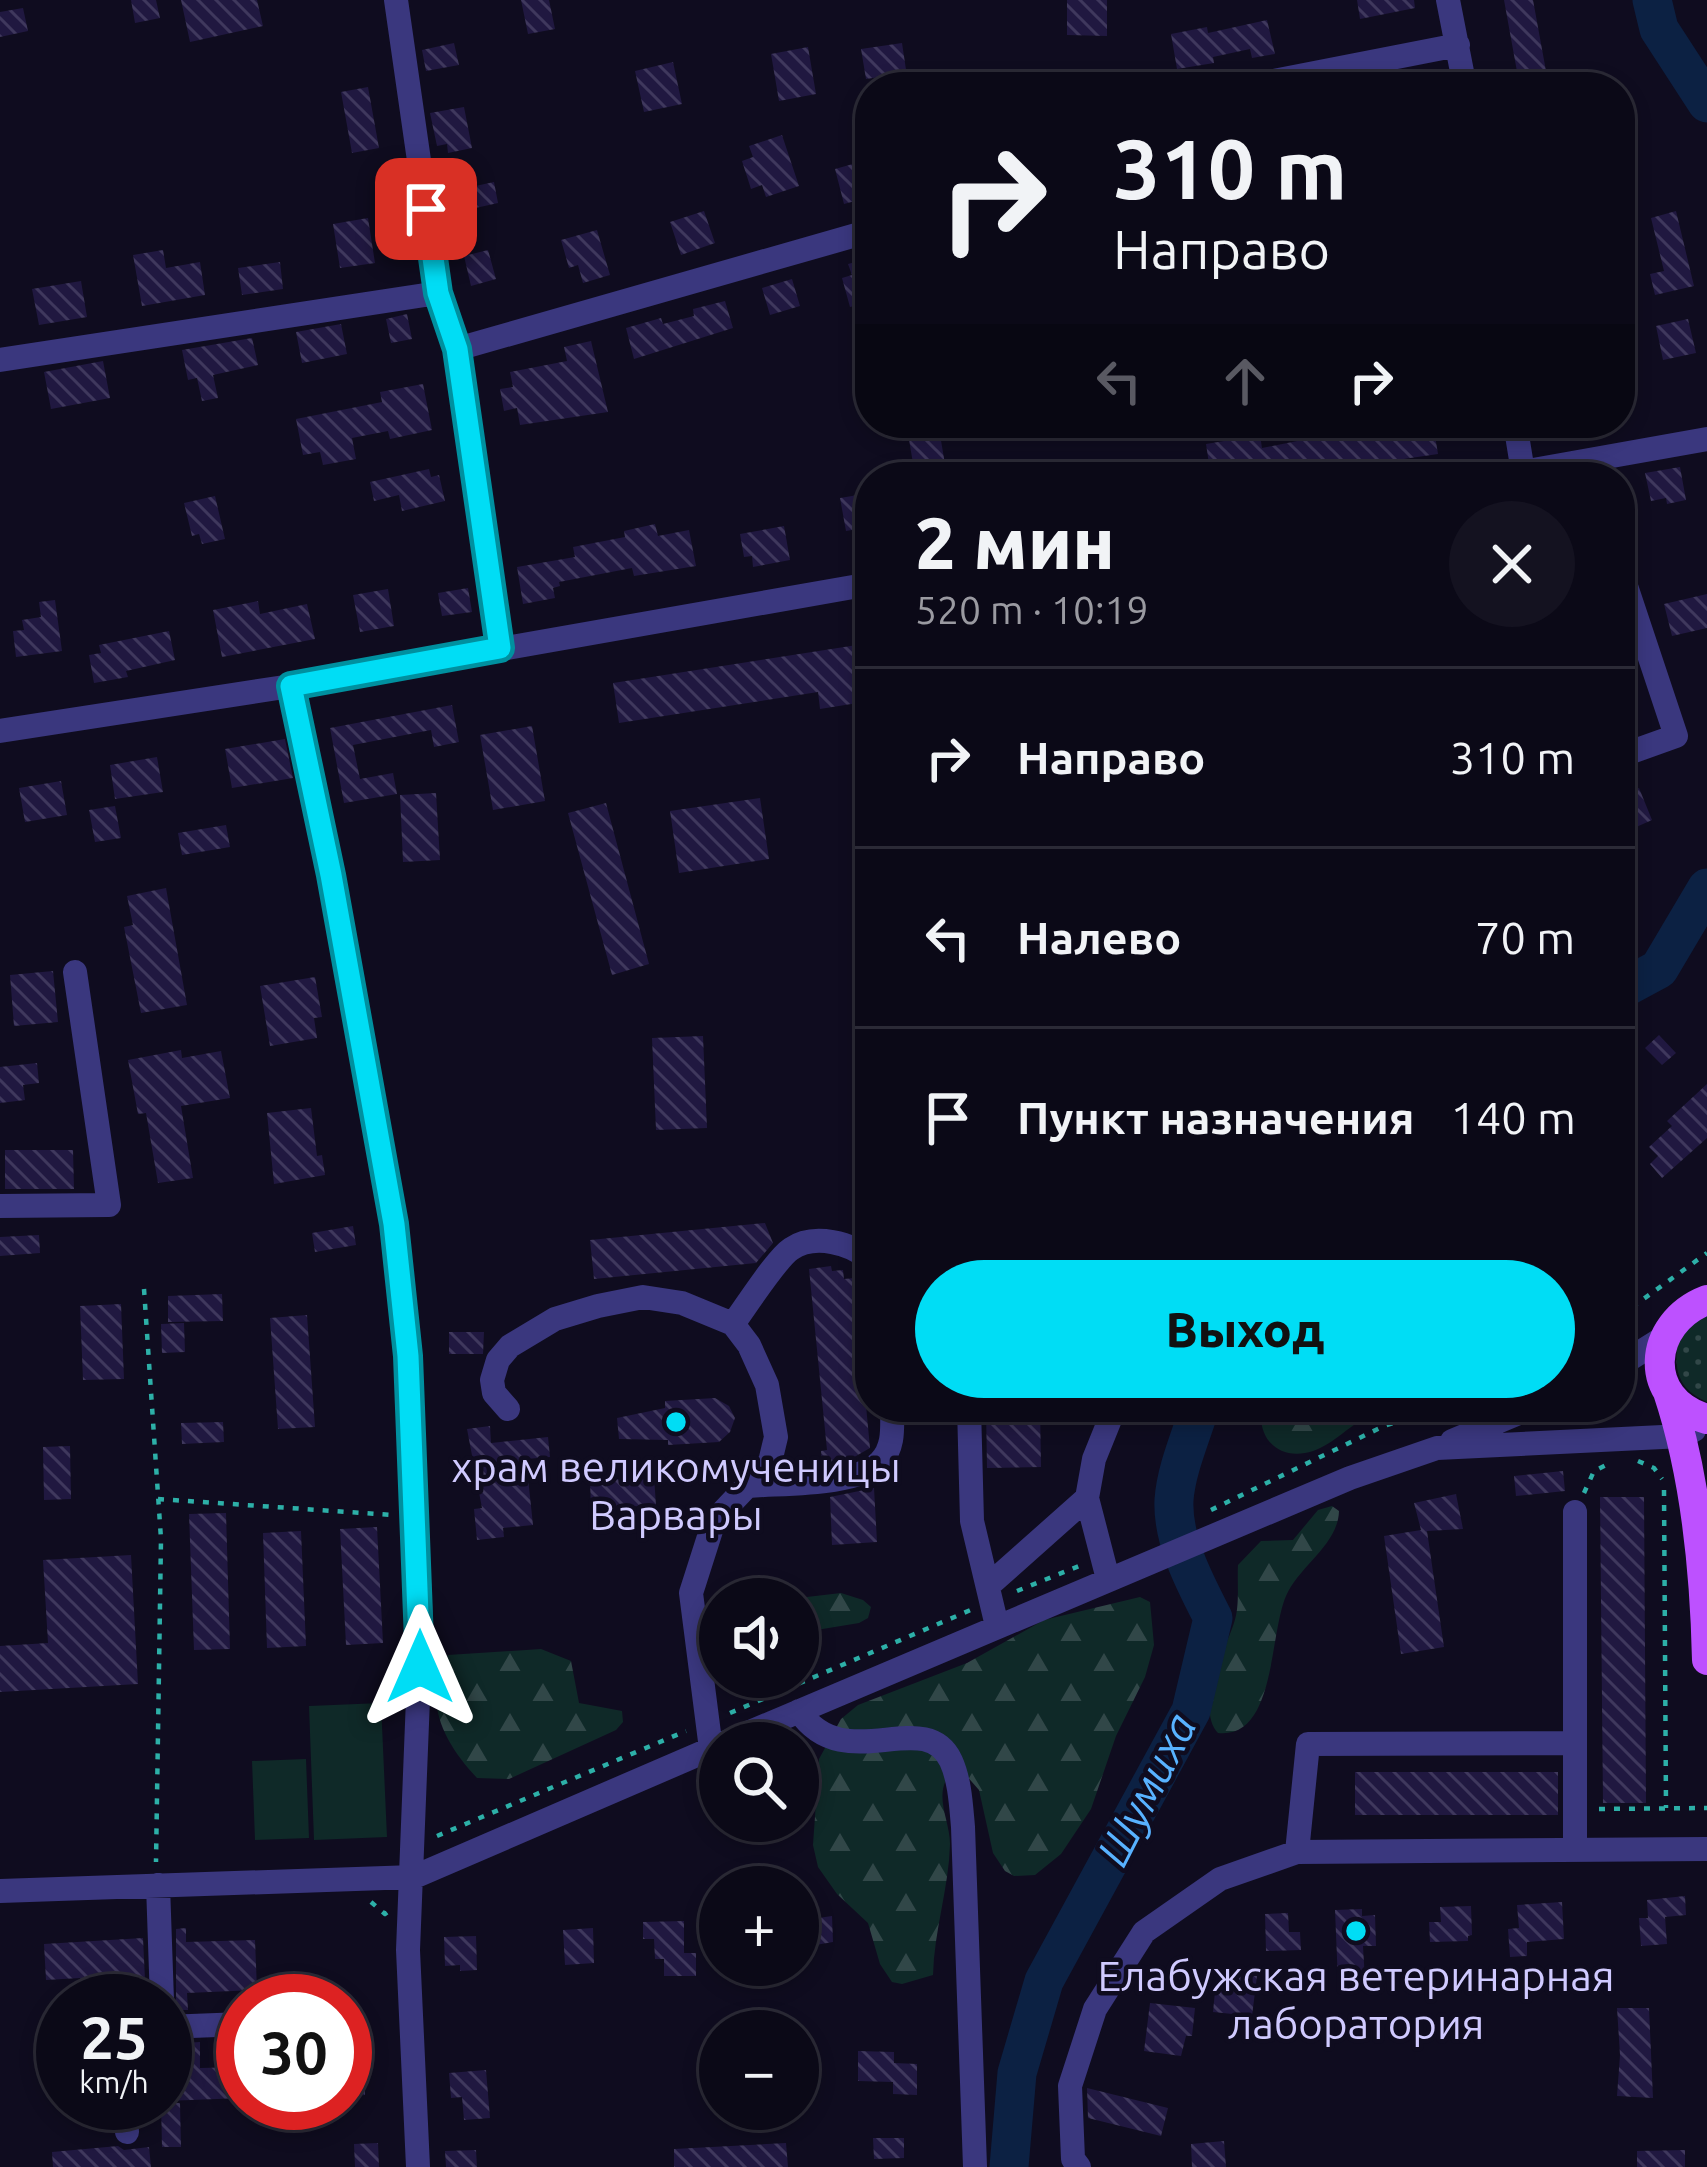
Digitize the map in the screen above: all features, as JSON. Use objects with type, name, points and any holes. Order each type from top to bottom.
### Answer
[{"type":"main road","points":[[1707,1300],[1674,1320],[1663,1338],[1660,1366],[1669,1392],[1699,1426],[1707,1660]]},
{"type":"street","points":[[396,0],[438,293],[457,349],[500,648]]},
{"type":"street","points":[[1448,0],[1462,72]]},
{"type":"street","points":[[1320,72],[1458,45]]},
{"type":"street","points":[[457,349],[855,235]]},
{"type":"street","points":[[0,360],[438,293]]},
{"type":"street","points":[[1613,462],[1707,439]]},
{"type":"street","points":[[0,730],[291,686],[855,587]]},
{"type":"street","points":[[1635,613],[1676,736],[1635,751]]},
{"type":"street","points":[[291,686],[331,875],[394,1224],[408,1356],[422,1623],[408,1950],[418,2167]]},
{"type":"street","points":[[0,1206],[109,1205],[75,972]]},
{"type":"street","points":[[733,1324],[790,1249],[812,1242],[855,1248]]},
{"type":"street","points":[[508,1409],[494,1393],[498,1360],[510,1346],[555,1319],[643,1297],[682,1303],[733,1324],[749,1345],[767,1385],[776,1437],[770,1462],[714,1521],[691,1593],[714,1722]]},
{"type":"street","points":[[1635,1356],[1663,1338]]},
{"type":"street","points":[[749,1486],[851,1477],[880,1462],[893,1439],[892,1422]]},
{"type":"street","points":[[969,1422],[972,1521],[992,1604]]},
{"type":"street","points":[[1106,1568],[1088,1498],[1094,1459],[1109,1422]]},
{"type":"street","points":[[773,1722],[992,1604],[1106,1568],[1156,1559],[1208,1525],[1437,1448],[1498,1422]]},
{"type":"street","points":[[1437,1448],[1699,1426]]},
{"type":"street","points":[[992,1604],[1088,1498]]},
{"type":"street","points":[[1575,1511],[1575,1850]]},
{"type":"street","points":[[799,1711],[820,1734],[838,1742],[917,1737],[935,1743],[950,1757],[964,1827],[975,2167]]},
{"type":"street","points":[[1297,1852],[1308,1744],[1574,1743]]},
{"type":"street","points":[[0,1891],[414,1877],[699,1753]]},
{"type":"street","points":[[1076,2163],[1070,2086],[1095,2009],[1144,1933],[1220,1879],[1297,1852],[1707,1849]]},
{"type":"street","points":[[158,1886],[161,1974]]},
{"type":"path","points":[[1635,1305],[1707,1253]]},
{"type":"path","points":[[144,1289],[158,1499],[158,1886]]},
{"type":"path","points":[[1208,1525],[1397,1422]]},
{"type":"path","points":[[1600,1457],[1654,1468],[1662,1479],[1666,1808]]},
{"type":"path","points":[[1575,1511],[1594,1471],[1622,1458]]},
{"type":"path","points":[[158,1499],[416,1515]]},
{"type":"path","points":[[992,1604],[1106,1568]]},
{"type":"path","points":[[1574,1809],[1707,1808]]},
{"type":"green space","points":[[1707,1313],[1707,1402],[1683,1384],[1676,1359],[1678,1337]]},
{"type":"green space","points":[[1262,1422],[1360,1422],[1321,1448],[1301,1454],[1273,1445]]},
{"type":"green space","points":[[1332,1506],[1339,1511],[1332,1534],[1286,1596],[1261,1703],[1251,1720],[1237,1730],[1218,1733],[1212,1722],[1211,1694],[1236,1616],[1238,1565],[1261,1541],[1293,1540],[1318,1510]]},
{"type":"green space","points":[[841,1593],[863,1600],[871,1607],[868,1618],[819,1630],[819,1596]]},
{"type":"green space","points":[[1140,1597],[1150,1602],[1154,1645],[1145,1677],[1116,1736],[1091,1809],[1061,1854],[1035,1875],[1014,1876],[993,1853],[979,1790],[965,1774],[946,1780],[942,1795],[949,1860],[933,1975],[902,1984],[892,1982],[880,1964],[868,1923],[837,1894],[818,1866],[813,1845],[819,1842],[819,1759],[841,1719],[858,1705],[967,1663],[1044,1620]]},
{"type":"green space","points":[[541,1649],[571,1661],[579,1703],[622,1711],[623,1722],[616,1730],[509,1779],[477,1778],[440,1720],[436,1688],[448,1655]]},
{"type":"green space","points":[[381,1703],[387,1837],[314,1840],[309,1706]]},
{"type":"green space","points":[[306,1759],[309,1838],[255,1840],[252,1761]]},
{"type":"building","points":[[131,0],[156,0],[160,18],[135,23]]},
{"type":"building","points":[[181,0],[257,0],[263,26],[190,42]]},
{"type":"building","points":[[521,0],[549,0],[555,29],[528,34]]},
{"type":"building","points":[[1067,0],[1107,0],[1107,36],[1067,35]]},
{"type":"building","points":[[1357,0],[1414,0],[1415,8],[1360,19]]},
{"type":"building","points":[[1504,0],[1533,0],[1546,71],[1559,72],[1517,72]]},
{"type":"building","points":[[23,8],[28,31],[0,37],[0,12]]},
{"type":"building","points":[[1267,20],[1275,54],[1252,58],[1250,49],[1213,57],[1214,63],[1177,69],[1171,34],[1207,27],[1208,33]]},
{"type":"building","points":[[454,43],[459,65],[426,71],[422,50]]},
{"type":"building","points":[[902,43],[906,72],[865,72],[861,49]]},
{"type":"building","points":[[808,47],[816,94],[779,101],[771,54]]},
{"type":"building","points":[[673,62],[682,104],[644,112],[635,71]]},
{"type":"building","points":[[368,87],[379,148],[352,153],[341,92]]},
{"type":"building","points":[[464,107],[472,148],[448,153],[447,144],[437,146],[430,113]]},
{"type":"building","points":[[782,135],[799,186],[766,197],[762,185],[751,189],[742,161],[753,157],[749,146]]},
{"type":"building","points":[[855,163],[855,201],[844,204],[835,169]]},
{"type":"building","points":[[494,182],[498,203],[471,209],[466,188]]},
{"type":"building","points":[[704,211],[715,243],[681,255],[670,222]]},
{"type":"building","points":[[1676,211],[1694,286],[1655,295],[1650,274],[1664,271],[1651,218]]},
{"type":"building","points":[[368,218],[375,263],[340,268],[333,224]]},
{"type":"building","points":[[597,230],[610,275],[583,283],[578,265],[569,268],[561,240]]},
{"type":"building","points":[[163,250],[166,268],[200,262],[205,295],[142,306],[133,255]]},
{"type":"building","points":[[488,250],[496,279],[471,286],[464,256]]},
{"type":"building","points":[[280,262],[283,289],[242,295],[238,268]]},
{"type":"building","points":[[855,262],[855,306],[850,307],[842,278],[852,275],[848,264]]},
{"type":"building","points":[[792,279],[800,306],[770,315],[762,288]]},
{"type":"building","points":[[81,281],[87,317],[39,325],[32,289]]},
{"type":"building","points":[[725,301],[733,328],[634,359],[626,328],[661,318],[663,324],[694,316],[693,309]]},
{"type":"building","points":[[407,314],[412,339],[391,343],[386,319]]},
{"type":"building","points":[[1688,319],[1696,353],[1663,360],[1656,326]]},
{"type":"building","points":[[341,324],[347,354],[302,363],[296,332]]},
{"type":"building","points":[[252,338],[258,365],[213,375],[218,398],[202,401],[197,378],[188,380],[182,350]]},
{"type":"building","points":[[591,341],[608,412],[520,425],[517,408],[504,411],[500,389],[513,387],[510,372],[567,361],[564,347]]},
{"type":"building","points":[[103,361],[110,398],[51,409],[44,372]]},
{"type":"building","points":[[423,384],[432,430],[390,439],[388,431],[352,438],[356,459],[323,465],[320,452],[303,455],[296,419],[382,402],[380,392]]},
{"type":"building","points":[[909,438],[941,438],[945,462],[913,462]]},
{"type":"building","points":[[1260,438],[1262,448],[1312,438],[1435,438],[1438,454],[1383,462],[1209,462],[1206,444]]},
{"type":"building","points":[[1680,467],[1686,500],[1651,501],[1645,473]]},
{"type":"building","points":[[429,469],[431,477],[439,475],[445,501],[402,511],[399,495],[374,501],[370,482]]},
{"type":"building","points":[[215,496],[225,539],[202,544],[199,534],[192,536],[184,503]]},
{"type":"building","points":[[855,496],[855,530],[846,531],[840,498]]},
{"type":"building","points":[[655,524],[658,536],[689,530],[696,566],[634,576],[632,568],[559,582],[553,588],[555,598],[523,604],[517,567],[575,557],[573,547],[625,537],[624,531]]},
{"type":"building","points":[[784,526],[790,560],[753,567],[752,556],[744,557],[740,534]]},
{"type":"building","points":[[468,588],[472,612],[442,616],[438,593]]},
{"type":"building","points":[[388,589],[394,626],[360,632],[353,595]]},
{"type":"building","points":[[1707,594],[1707,628],[1672,636],[1664,604]]},
{"type":"building","points":[[55,600],[62,651],[16,657],[13,631],[24,630],[22,620],[41,617],[39,602]]},
{"type":"building","points":[[258,601],[260,614],[307,604],[315,639],[222,657],[213,610]]},
{"type":"building","points":[[169,631],[175,660],[94,683],[89,655],[101,653],[99,645]]},
{"type":"building","points":[[855,645],[855,703],[820,709],[818,692],[619,723],[613,683]]},
{"type":"building","points":[[452,705],[459,742],[434,747],[431,730],[353,745],[360,779],[393,773],[397,794],[344,803],[330,728]]},
{"type":"building","points":[[532,726],[545,801],[493,810],[480,735]]},
{"type":"building","points":[[285,739],[293,778],[232,788],[225,749]]},
{"type":"building","points":[[157,757],[163,792],[115,799],[110,765]]},
{"type":"building","points":[[61,781],[67,815],[25,822],[19,788]]},
{"type":"building","points":[[1639,788],[1652,820],[1635,828],[1635,790]]},
{"type":"building","points":[[436,793],[440,860],[403,862],[400,795]]},
{"type":"building","points":[[760,798],[769,859],[679,873],[670,811]]},
{"type":"building","points":[[606,803],[649,964],[612,975],[568,813]]},
{"type":"building","points":[[115,806],[121,838],[95,842],[89,810]]},
{"type":"building","points":[[226,825],[230,847],[182,855],[178,833]]},
{"type":"building","points":[[166,888],[187,1005],[141,1013],[124,927],[133,925],[127,896]]},
{"type":"building","points":[[53,971],[58,1022],[14,1026],[10,975]]},
{"type":"building","points":[[315,977],[322,1017],[314,1018],[317,1038],[270,1046],[260,986]]},
{"type":"building","points":[[1659,1035],[1676,1053],[1662,1065],[1645,1048]]},
{"type":"building","points":[[703,1036],[707,1128],[656,1130],[652,1038]]},
{"type":"building","points":[[181,1050],[182,1058],[221,1051],[230,1098],[181,1106],[193,1178],[158,1183],[146,1113],[138,1114],[128,1060]]},
{"type":"building","points":[[37,1063],[39,1083],[23,1085],[25,1100],[0,1103],[0,1067]]},
{"type":"building","points":[[1707,1084],[1707,1138],[1662,1178],[1650,1164],[1658,1156],[1649,1147],[1672,1126],[1667,1121]]},
{"type":"building","points":[[311,1108],[317,1156],[322,1155],[325,1175],[274,1184],[267,1113]]},
{"type":"building","points":[[5,1150],[73,1150],[74,1189],[5,1189]]},
{"type":"building","points":[[765,1223],[773,1243],[756,1263],[594,1279],[590,1240]]},
{"type":"building","points":[[353,1226],[356,1245],[315,1252],[312,1233]]},
{"type":"building","points":[[39,1235],[40,1253],[0,1256],[0,1237]]},
{"type":"building","points":[[831,1266],[832,1271],[843,1270],[844,1279],[854,1278],[855,1422],[868,1422],[870,1448],[849,1460],[822,1465],[821,1451],[827,1450],[809,1269]]},
{"type":"building","points":[[222,1294],[223,1321],[168,1322],[168,1296]]},
{"type":"building","points":[[121,1304],[124,1379],[83,1380],[80,1306]]},
{"type":"building","points":[[307,1315],[315,1427],[278,1429],[270,1318]]},
{"type":"building","points":[[184,1323],[185,1352],[162,1353],[161,1324]]},
{"type":"building","points":[[449,1332],[484,1332],[483,1354],[449,1354]]},
{"type":"building","name":"храм великомученицы Варвары","points":[[715,1398],[729,1406],[735,1418],[730,1432],[719,1442],[668,1445],[668,1440],[619,1439],[617,1418],[665,1408],[665,1401]]},
{"type":"building","points":[[223,1422],[224,1442],[182,1444],[181,1423]]},
{"type":"building","points":[[986,1422],[1040,1422],[1041,1467],[987,1468]]},
{"type":"building","points":[[490,1426],[491,1443],[548,1437],[550,1457],[526,1459],[533,1525],[503,1528],[504,1537],[477,1540],[474,1509],[482,1508],[467,1429]]},
{"type":"building","points":[[70,1446],[71,1499],[44,1500],[43,1447]]},
{"type":"building","points":[[1563,1471],[1565,1491],[1516,1496],[1514,1476]]},
{"type":"building","points":[[654,1477],[656,1505],[591,1509],[590,1481]]},
{"type":"building","points":[[874,1488],[877,1542],[832,1545],[830,1497]]},
{"type":"building","points":[[1456,1494],[1463,1529],[1427,1531],[1444,1647],[1401,1654],[1384,1536],[1421,1530],[1414,1503]]},
{"type":"building","points":[[1600,1497],[1644,1497],[1646,1803],[1603,1803]]},
{"type":"building","points":[[226,1513],[230,1649],[194,1650],[189,1514]]},
{"type":"building","points":[[377,1527],[383,1643],[346,1645],[340,1529]]},
{"type":"building","points":[[301,1531],[306,1646],[267,1648],[263,1533]]},
{"type":"building","points":[[131,1555],[138,1684],[0,1692],[0,1646],[48,1643],[43,1560]]},
{"type":"building","points":[[1355,1772],[1558,1772],[1558,1815],[1355,1815]]},
{"type":"building","points":[[1685,1896],[1686,1915],[1665,1917],[1667,1944],[1641,1946],[1639,1918],[1648,1918],[1647,1900]]},
{"type":"building","points":[[1562,1902],[1564,1939],[1527,1942],[1527,1956],[1510,1957],[1508,1929],[1519,1928],[1517,1905]]},
{"type":"building","points":[[1471,1906],[1468,1941],[1430,1942],[1429,1922],[1441,1922],[1440,1907]]},
{"type":"building","name":"Елабужская ветеринарная лаборатория","points":[[1362,1909],[1362,1916],[1375,1915],[1376,1946],[1363,1946],[1365,1981],[1338,1982],[1335,1910]]},
{"type":"building","points":[[1288,1913],[1289,1932],[1300,1932],[1301,1950],[1266,1951],[1265,1914]]},
{"type":"building","points":[[832,1916],[833,1942],[819,1944],[819,1918]]},
{"type":"building","points":[[684,1921],[684,1953],[696,1953],[696,1976],[664,1976],[664,1959],[655,1959],[654,1939],[643,1939],[643,1922]]},
{"type":"building","points":[[186,1928],[186,1942],[255,1940],[256,1974],[216,1974],[216,1992],[192,1993],[192,1974],[176,1974],[176,1929]]},
{"type":"building","points":[[593,1928],[594,1963],[565,1965],[563,1930]]},
{"type":"building","points":[[476,1936],[477,1970],[445,1966],[444,1937]]},
{"type":"building","points":[[143,1938],[145,1974],[46,1974],[44,1944]]},
{"type":"building","points":[[1217,1971],[1257,1976],[1252,2016],[1213,2012]]},
{"type":"building","points":[[1150,2003],[1195,2008],[1192,2036],[1186,2036],[1181,2056],[1144,2051]]},
{"type":"building","points":[[1617,2008],[1649,2008],[1653,2098],[1617,2096]]},
{"type":"building","points":[[192,2042],[200,2042],[200,2068],[216,2068],[216,2099],[192,2100]]},
{"type":"building","points":[[858,2051],[894,2052],[894,2063],[917,2064],[917,2095],[893,2094],[893,2082],[858,2081]]},
{"type":"building","points":[[486,2070],[490,2118],[464,2120],[462,2097],[451,2098],[449,2073]]},
{"type":"building","points":[[1087,2088],[1168,2108],[1161,2136],[1088,2118]]},
{"type":"building","points":[[162,2130],[181,2130],[181,2147],[162,2147]]},
{"type":"building","points":[[873,2138],[904,2138],[904,2158],[874,2159]]},
{"type":"building","points":[[1224,2141],[1226,2167],[1192,2167],[1191,2144]]},
{"type":"building","points":[[378,2143],[379,2167],[355,2167],[354,2144]]},
{"type":"building","points":[[786,2143],[788,2167],[674,2167],[674,2149]]},
{"type":"building","points":[[118,2146],[124,2150],[149,2147],[151,2167],[53,2167],[52,2152]]},
{"type":"building","points":[[476,2150],[477,2167],[446,2167],[445,2151]]},
{"type":"building","points":[[1685,2150],[1685,2167],[1637,2167],[1637,2151]]},
{"type":"waterway","name":"Шумиха","points":[[1652,0],[1659,29],[1707,103]]},
{"type":"waterway","name":"Шумиха","points":[[1635,982],[1659,969],[1707,888]]},
{"type":"waterway","name":"Шумиха","points":[[1009,2167],[1017,2073],[1044,1981],[1191,1711],[1213,1618],[1192,1576],[1174,1515],[1181,1465],[1195,1422]]},
{"type":"place","name":"храм великомученицы Варвары","points":[[676,1422]]},
{"type":"place","name":"Елабужская ветеринарная лаборатория","points":[[1356,1931]]},
{"type":"route","points":[[420,1667],[422,1623],[408,1356],[394,1224],[331,875],[291,686],[500,648],[457,349],[438,293],[426,209]]}]
